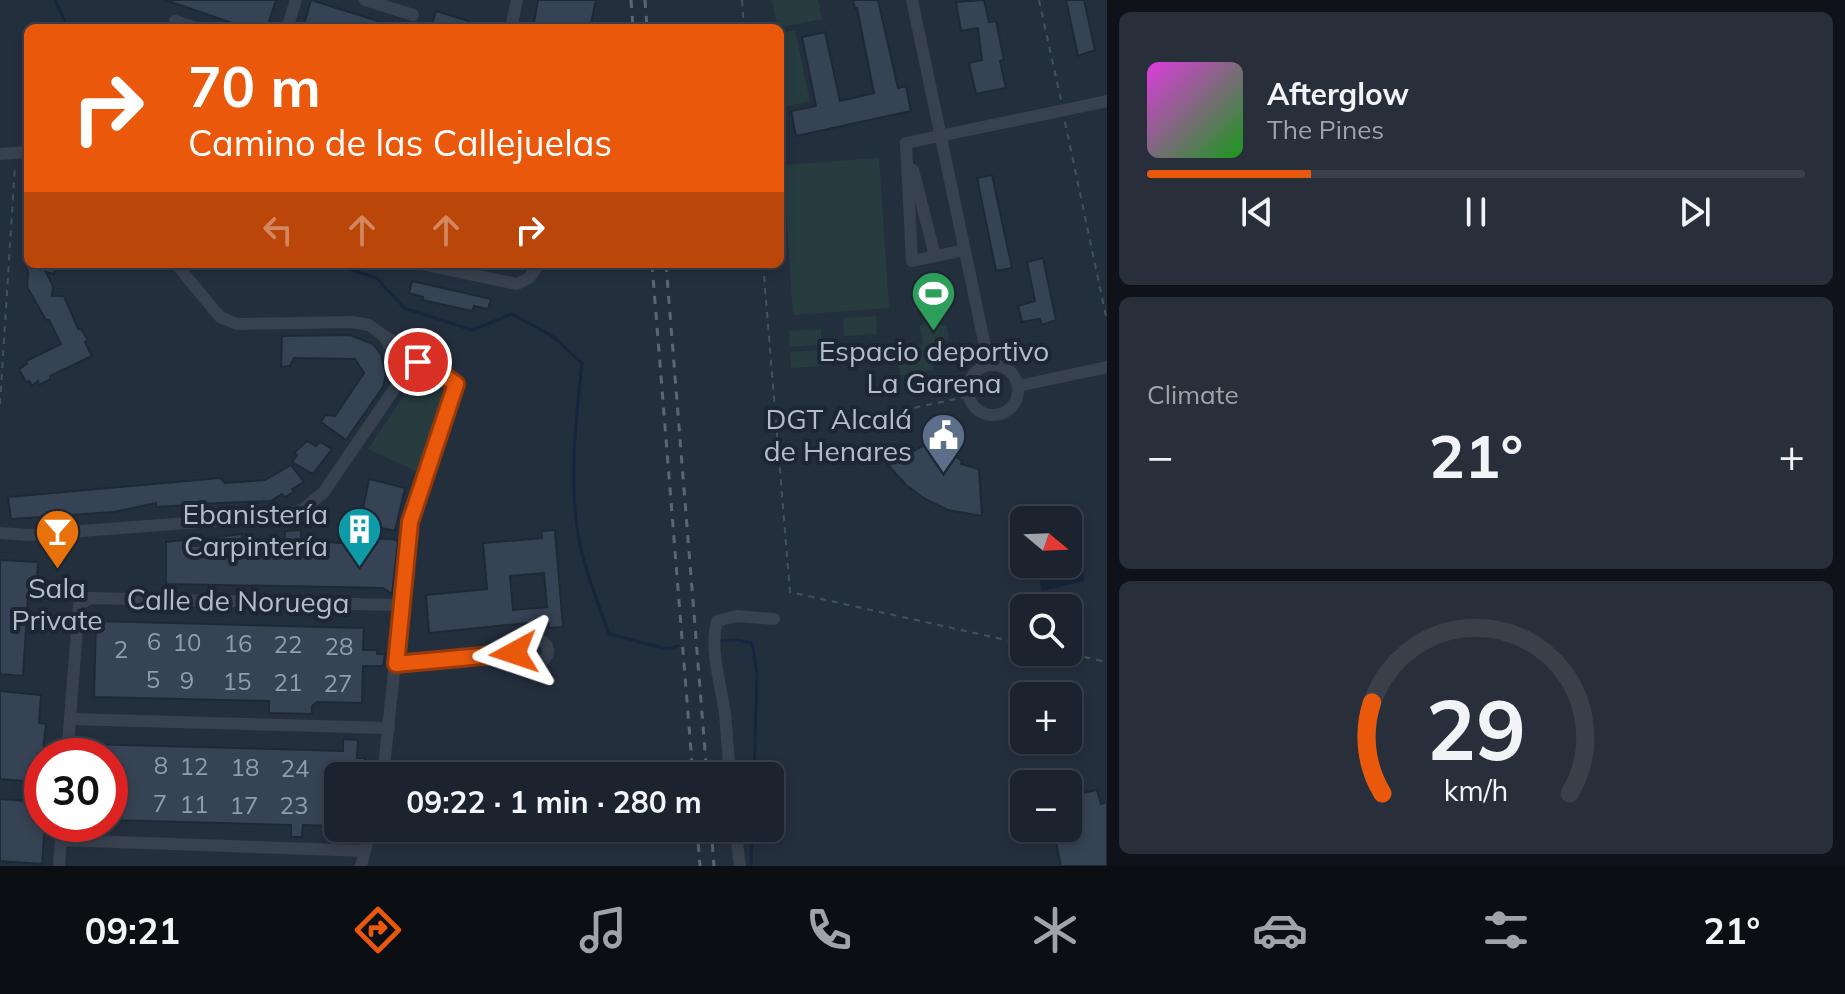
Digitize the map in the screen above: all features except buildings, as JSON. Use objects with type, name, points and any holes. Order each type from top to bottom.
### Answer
[{"type":"street","points":[[288,24],[296,0]]},
{"type":"street","points":[[365,0],[413,15]]},
{"type":"street","points":[[512,24],[517,0]]},
{"type":"street","points":[[912,0],[989,365]]},
{"type":"street","points":[[175,21],[184,24]]},
{"type":"street","points":[[906,143],[1107,101]]},
{"type":"street","points":[[906,143],[935,256]]},
{"type":"street","points":[[906,143],[912,261],[965,250]]},
{"type":"street","points":[[0,154],[24,152]]},
{"type":"street","points":[[179,268],[220,317],[237,324],[352,322],[369,325],[408,362],[427,364],[456,384],[410,522],[385,762]]},
{"type":"street","points":[[448,268],[517,284],[529,278],[536,268]]},
{"type":"street","points":[[0,533],[29,535],[279,516],[302,510],[323,493],[395,388],[408,362]]},
{"type":"street","points":[[989,365],[997,365],[1011,372],[1018,386],[1015,403],[1002,414],[985,414],[972,404],[968,388],[975,373],[989,365]]},
{"type":"street","points":[[1018,386],[1107,367]]},
{"type":"street","name":"Calle de Noruega","points":[[70,719],[79,605],[89,598],[400,605]]},
{"type":"street","points":[[729,762],[725,714],[715,657],[717,621],[737,616],[774,619]]},
{"type":"street","points":[[396,664],[526,652]]},
{"type":"street","points":[[68,738],[70,719],[389,728]]},
{"type":"street","points":[[59,866],[61,842]]},
{"type":"street","points":[[116,842],[364,851]]},
{"type":"street","points":[[361,866],[367,842]]},
{"type":"street","points":[[737,842],[740,866]]},
{"type":"path","points":[[742,0],[744,24]]},
{"type":"path","points":[[1039,0],[1107,321]]},
{"type":"path","points":[[0,404],[16,173],[14,152]]},
{"type":"path","points":[[763,268],[790,592],[1010,641]]},
{"type":"path","points":[[844,423],[969,396]]},
{"type":"path","points":[[1082,657],[1107,662]]},
{"type":"green space","points":[[772,0],[818,0],[822,19],[784,27],[784,24],[777,24]]},
{"type":"green space","points":[[795,30],[810,101],[784,107],[784,32]]},
{"type":"green space","points":[[879,158],[889,308],[793,315],[784,165]]},
{"type":"green space","name":"Espacio deportivo La Garena","points":[[928,280],[929,288],[939,287],[941,301],[932,303],[936,326],[946,325],[949,340],[944,341],[945,351],[932,361],[934,370],[901,376],[896,350],[923,344],[920,326],[926,324],[917,282]]},
{"type":"green space","points":[[876,316],[877,334],[844,336],[843,318]]},
{"type":"green space","points":[[821,329],[822,345],[790,347],[789,331]]},
{"type":"green space","points":[[822,350],[823,366],[791,368],[790,352]]},
{"type":"green space","points":[[423,375],[439,382],[445,398],[418,472],[368,449],[414,381]]},
{"type":"water","points":[[1082,568],[1085,581],[1042,591],[1039,578],[1082,578]]},
{"type":"waterway","points":[[55,0],[66,24]]},
{"type":"waterway","points":[[346,268],[377,278],[404,308],[472,330],[512,314],[552,336],[582,363],[574,449],[574,492],[578,535],[592,585],[609,634],[667,649],[678,646]]},
{"type":"waterway","points":[[719,641],[752,643],[757,673],[754,762]]},
{"type":"waterway","points":[[751,866],[752,842]]},
{"type":"railway","points":[[631,0],[633,24]]},
{"type":"railway","points":[[645,0],[647,24]]},
{"type":"railway","points":[[652,268],[692,762]]},
{"type":"railway","points":[[666,268],[706,762]]},
{"type":"railway","points":[[698,842],[700,866]]},
{"type":"railway","points":[[712,842],[714,866]]},
{"type":"place","name":"Espacio deportivo La Garena","points":[[934,333]]},
{"type":"place","name":"DGT Alcalá de Henares","points":[[943,474]]},
{"type":"place","name":"Ebanistería Carpintería","points":[[359,569]]},
{"type":"place","name":"Sala Private","points":[[57,570]]},
{"type":"route","points":[[418,362],[427,364],[456,384],[410,522],[396,664],[514,653]]}]
